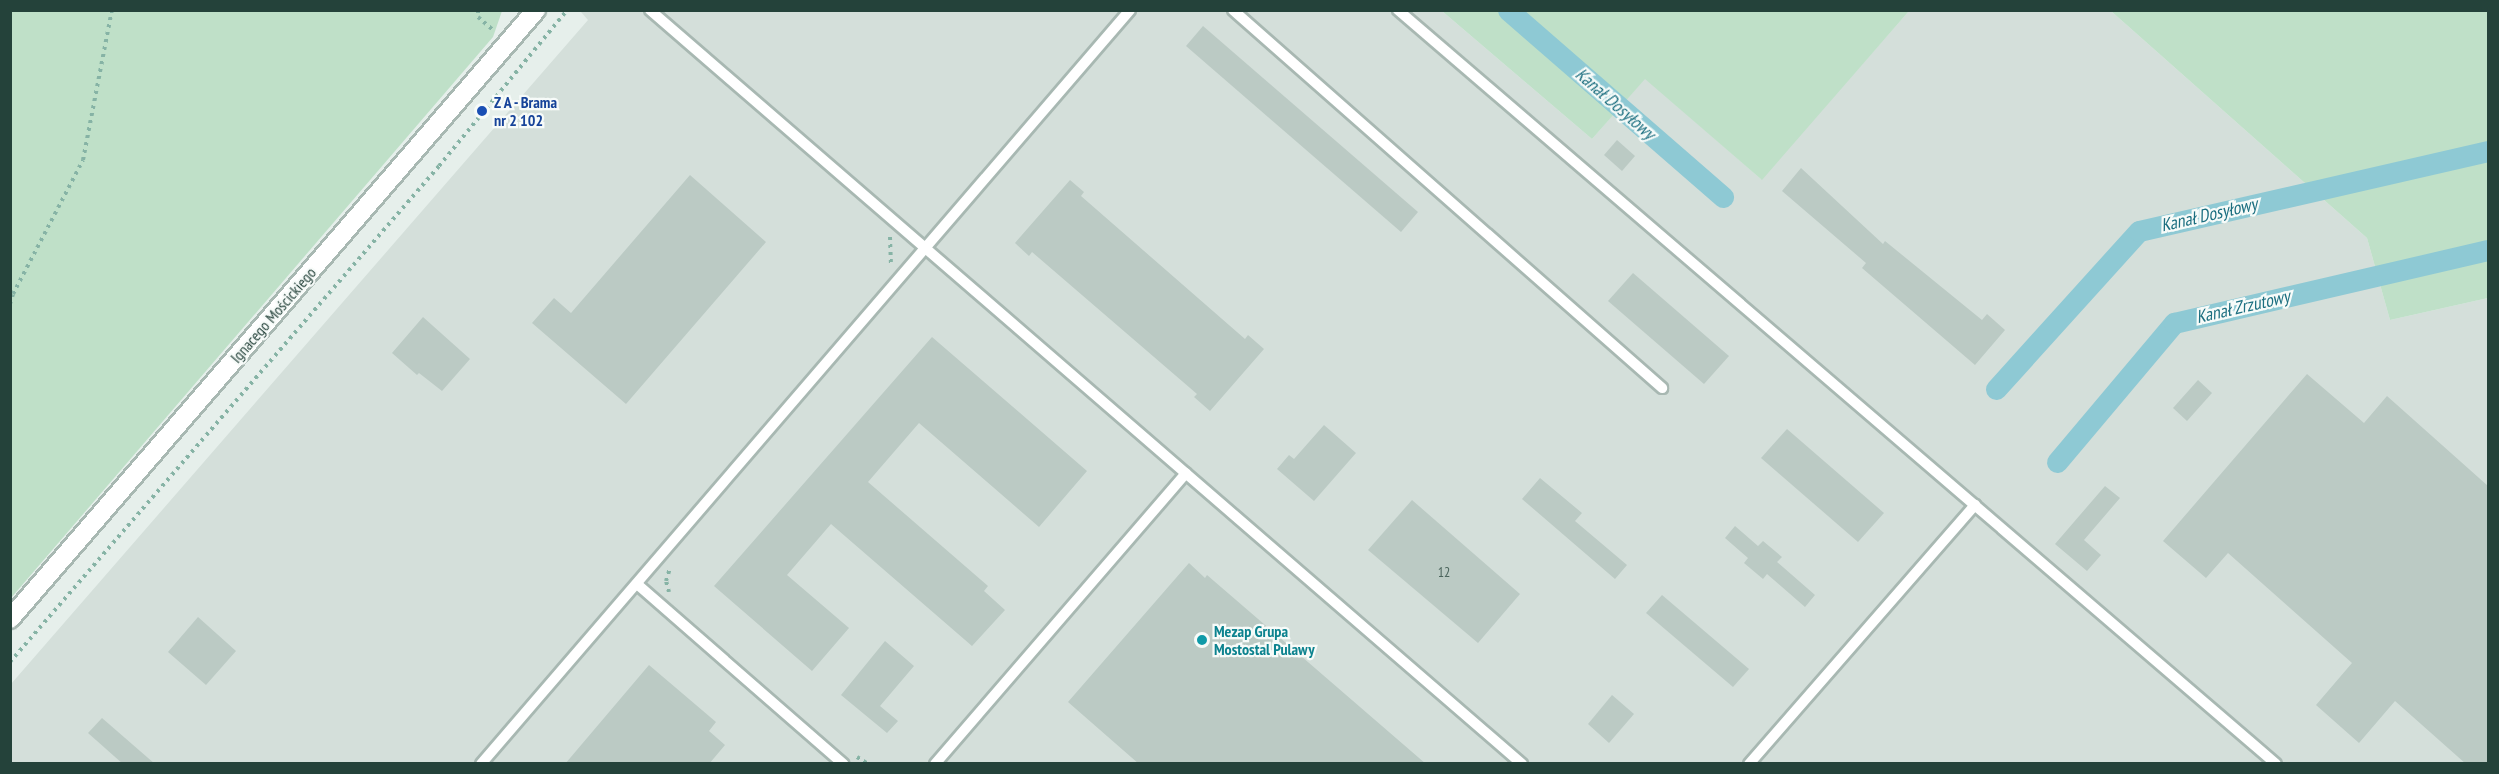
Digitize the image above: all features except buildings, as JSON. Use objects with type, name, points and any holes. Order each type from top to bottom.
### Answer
[{"type":"street","name":"Ignacego Mościckiego","points":[[10,619],[536,10]]},
{"type":"lane","points":[[650,10],[1522,764]]},
{"type":"lane","points":[[481,764],[1130,10]]},
{"type":"lane","points":[[1233,10],[1662,388]]},
{"type":"lane","points":[[1398,10],[2276,764]]},
{"type":"lane","points":[[935,764],[1186,473]]},
{"type":"lane","points":[[1749,764],[1975,505]]},
{"type":"lane","points":[[637,584],[843,764]]},
{"type":"path","points":[[10,304],[13,294],[83,160],[112,10]]},
{"type":"path","points":[[478,10],[478,17],[500,36]]},
{"type":"path","points":[[10,662],[423,184],[567,10]]},
{"type":"shaded area","points":[[582,11],[1442,11],[1592,139],[1645,78],[1761,179],[1909,11],[2111,11],[2367,238],[2390,320],[2488,298],[2488,763],[11,764],[11,684],[588,20]]},
{"type":"green space","points":[[11,10],[502,11],[493,37],[11,598]]},
{"type":"green space","points":[[1442,11],[1909,11],[1762,180],[1645,79],[1592,139]]},
{"type":"green space","points":[[2111,11],[2488,11],[2488,298],[2390,320],[2367,238]]},
{"type":"waterway","name":"Kanał Dosyłowy","points":[[1508,10],[1723,197]]},
{"type":"waterway","name":"Kanał Dosyłowy","points":[[1996,389],[2139,231],[2488,151]]},
{"type":"waterway","name":"Kanał Zrzutowy","points":[[2057,462],[2174,323],[2488,250]]},
{"type":"place","name":"Z A - Brama nr 2 102","points":[[482,111]]},
{"type":"place","name":"Mezap Grupa Mostostal Pulawy","points":[[1202,640]]}]
